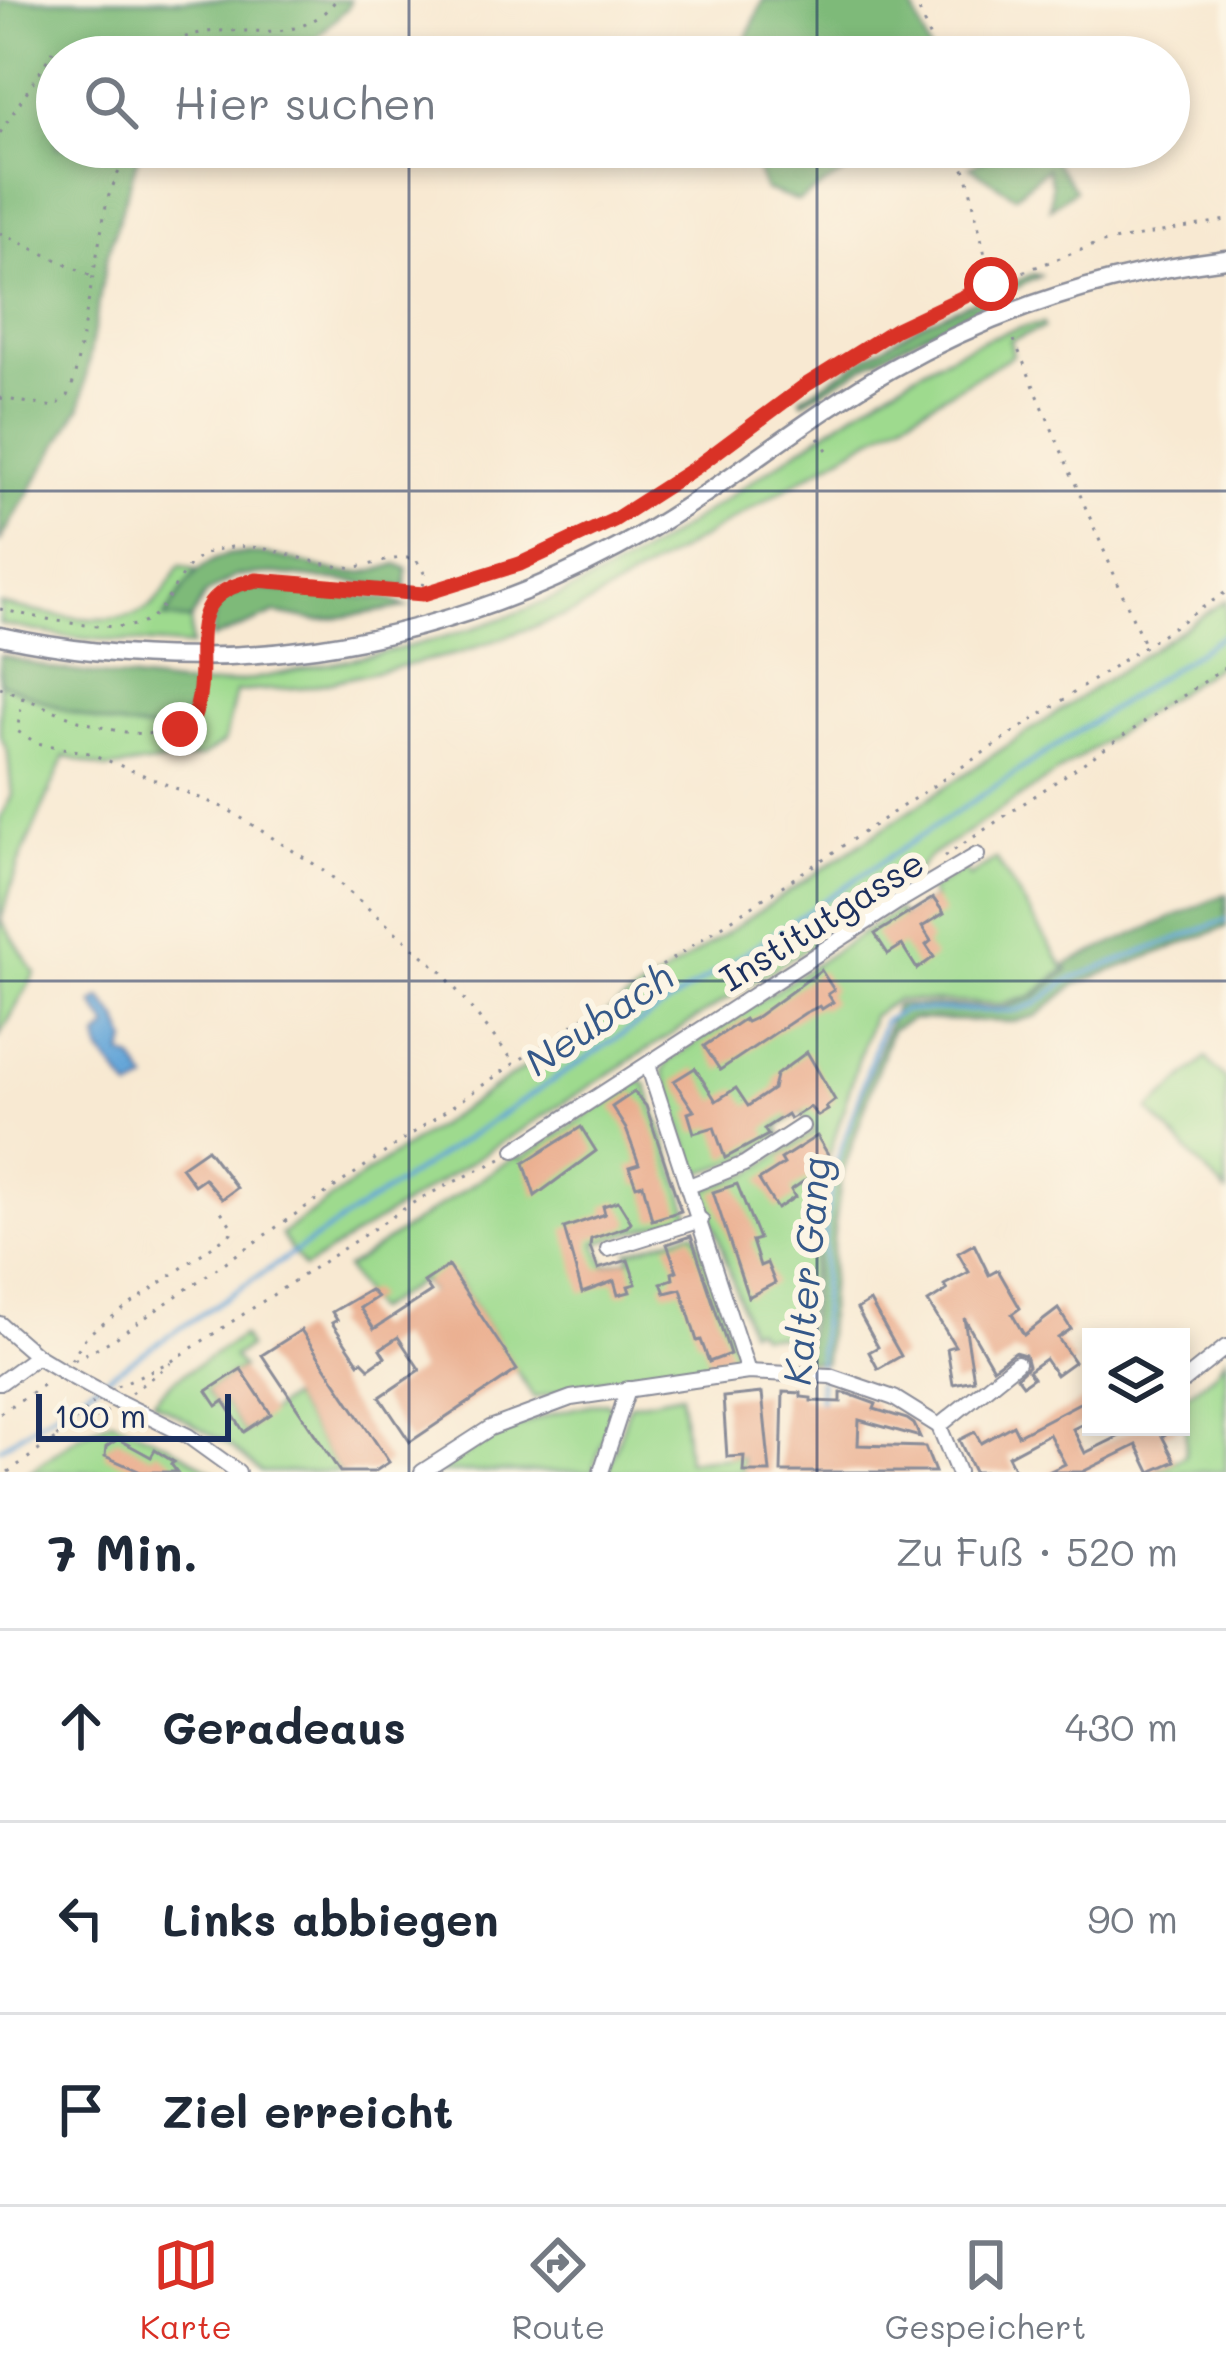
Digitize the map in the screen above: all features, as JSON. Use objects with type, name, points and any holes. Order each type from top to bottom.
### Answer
[{"type":"main road","points":[[0,636],[100,653],[225,658],[289,654],[377,638],[454,617],[541,585],[620,547],[890,370],[963,332],[1124,275],[1226,259]]},
{"type":"street","name":"Institutgasse","points":[[514,1150],[977,855]]},
{"type":"street","points":[[648,1066],[748,1372]]},
{"type":"street","points":[[689,1186],[744,1164],[802,1126]]},
{"type":"street","points":[[608,1249],[701,1220]]},
{"type":"street","points":[[0,1324],[37,1355],[188,1436],[238,1472]]},
{"type":"street","points":[[1190,1376],[1226,1347]]},
{"type":"street","points":[[0,1383],[37,1355]]},
{"type":"street","points":[[939,1426],[1017,1364]]},
{"type":"street","points":[[422,1472],[449,1451],[527,1412],[571,1398],[748,1372],[830,1376],[895,1398],[939,1426],[958,1472]]},
{"type":"street","points":[[601,1472],[628,1389]]},
{"type":"path","points":[[272,22],[312,21],[336,0]]},
{"type":"path","points":[[914,0],[929,36]]},
{"type":"path","points":[[174,36],[178,31]]},
{"type":"path","points":[[0,133],[36,77]]},
{"type":"path","points":[[0,398],[54,407],[68,396],[107,200],[120,168]]},
{"type":"path","points":[[964,168],[991,284]]},
{"type":"path","points":[[0,687],[129,735],[165,735],[192,722],[203,688],[202,619],[213,596],[232,584],[257,580],[423,594],[520,564],[614,520],[695,468],[806,385],[896,329],[991,284],[1096,244],[1226,220]]},
{"type":"path","points":[[0,233],[94,278]]},
{"type":"path","points":[[1014,340],[1145,645]]},
{"type":"path","points":[[818,438],[830,454]]},
{"type":"path","points":[[0,609],[110,626],[142,624],[160,609],[180,575],[201,555],[230,545],[273,550],[339,567],[364,568],[401,556],[416,559],[424,573],[423,594]]},
{"type":"path","points":[[0,1413],[515,1063],[1226,592]]},
{"type":"path","points":[[932,865],[1226,667]]},
{"type":"path","points":[[23,697],[17,731],[37,743],[89,753],[227,809],[325,871],[442,972],[515,1063]]},
{"type":"path","points":[[8,1472],[419,1198],[473,1175],[514,1150]]},
{"type":"path","points":[[67,1369],[87,1334],[231,1233],[232,1226],[218,1208]]},
{"type":"path","points":[[115,1399],[172,1361]]},
{"type":"path","points":[[52,1441],[94,1402]]},
{"type":"green space","points":[[0,0],[350,0],[318,36],[36,36],[36,168],[134,168],[106,260],[81,406],[0,541]]},
{"type":"green space","points":[[763,0],[910,0],[924,36],[748,36]]},
{"type":"green space","points":[[757,168],[857,168],[798,201],[765,190]]},
{"type":"green space","points":[[972,168],[1047,168],[1015,196]]},
{"type":"green space","points":[[1047,168],[1059,168],[1075,190],[1050,208],[1052,185]]},
{"type":"green space","points":[[1033,274],[1040,276],[900,346],[802,402],[801,398],[917,326]]},
{"type":"green space","points":[[1043,324],[1044,328],[1010,340],[1013,355],[575,612],[460,653],[309,687],[236,692],[224,742],[202,757],[106,769],[65,756],[18,865],[1,920],[35,973],[0,1036],[0,819],[12,795],[8,753],[0,734],[0,682],[106,723],[172,729],[191,707],[193,686],[356,658],[505,618],[631,560],[935,363],[1009,331]]},
{"type":"green space","points":[[230,554],[268,555],[345,573],[397,564],[407,569],[406,587],[273,574],[236,576],[205,594],[191,620],[164,618],[198,571]]},
{"type":"green space","points":[[180,565],[196,570],[165,618],[191,620],[191,646],[67,637],[0,624],[0,604],[79,618],[138,613],[160,596]]},
{"type":"green space","points":[[253,588],[388,599],[406,607],[318,621],[276,613],[212,639],[220,603]]},
{"type":"green space","points":[[1226,600],[1226,660],[928,858],[904,886],[304,1268],[281,1235],[374,1168]]},
{"type":"green space","points":[[0,655],[53,669],[193,686],[191,707],[172,729],[106,723],[0,682]]},
{"type":"green space","points":[[996,859],[1065,969],[1032,996],[1001,1004],[896,1000],[872,1016],[829,1156],[803,1338],[749,1330],[704,1194],[751,1173],[815,1131],[801,1112],[777,1128],[781,1134],[741,1160],[696,1171],[663,1071],[668,1061],[898,910],[903,917],[933,898],[929,891],[963,869],[969,877]]},
{"type":"green space","points":[[1226,894],[1226,927],[1076,984],[1037,1016],[1013,1022],[912,1019],[891,1030],[842,1175],[825,1363],[805,1361],[820,1215],[828,1209],[833,1173],[896,1005],[1002,1008],[1034,998],[1068,970],[1066,964]]},
{"type":"green space","points":[[1206,1058],[1226,1080],[1226,1192],[1149,1110]]},
{"type":"green space","points":[[639,1081],[646,1084],[689,1211],[686,1216],[596,1243],[606,1266],[631,1259],[628,1252],[696,1233],[736,1352],[730,1362],[611,1379],[534,1398],[455,1276],[430,1291],[422,1280],[374,1311],[346,1268]]},
{"type":"green space","points":[[242,1336],[248,1347],[233,1357],[242,1367],[207,1391],[216,1405],[224,1401],[244,1432],[290,1397],[340,1472],[261,1472],[231,1446],[153,1401],[173,1381]]},
{"type":"green space","points":[[1226,1357],[1226,1472],[1153,1472],[1185,1456],[1190,1393],[1214,1374]]},
{"type":"green space","points":[[681,1394],[687,1461],[742,1456],[743,1472],[608,1472],[630,1404]]},
{"type":"green space","points":[[606,1402],[613,1411],[592,1472],[438,1472],[518,1427]]},
{"type":"green space","points":[[112,1420],[169,1445],[214,1472],[29,1472],[78,1437]]},
{"type":"water","points":[[101,998],[118,1019],[127,1041],[122,1055],[133,1059],[147,1081],[131,1091],[101,1052],[98,1038],[108,1027],[93,1003]]},
{"type":"building","points":[[933,898],[944,913],[922,927],[934,957],[917,969],[902,945],[888,954],[875,934]]},
{"type":"building","points":[[821,970],[834,990],[828,994],[833,1002],[805,1013],[720,1070],[704,1046],[744,1019],[755,1018]]},
{"type":"building","points":[[807,1052],[835,1100],[828,1110],[818,1116],[810,1107],[790,1119],[787,1114],[764,1129],[768,1135],[725,1158],[714,1127],[694,1133],[688,1113],[694,1111],[674,1081],[695,1068],[716,1101],[736,1088],[748,1106],[773,1089],[776,1075]]},
{"type":"building","points":[[634,1092],[646,1106],[681,1211],[652,1220],[643,1184],[636,1186],[629,1167],[639,1164],[612,1107]]},
{"type":"building","points":[[581,1127],[596,1151],[535,1196],[524,1163]]},
{"type":"building","points":[[817,1136],[829,1156],[817,1165],[820,1170],[791,1190],[795,1197],[777,1209],[759,1180]]},
{"type":"building","points":[[207,1149],[237,1188],[222,1199],[204,1178],[194,1185],[181,1167]]},
{"type":"building","points":[[737,1184],[759,1239],[752,1241],[760,1266],[767,1263],[775,1283],[748,1297],[713,1192]]},
{"type":"building","points":[[618,1201],[631,1222],[591,1239],[590,1247],[598,1269],[628,1260],[636,1284],[628,1286],[630,1292],[618,1295],[614,1281],[582,1293],[564,1228],[605,1214],[603,1206]]},
{"type":"building","points":[[691,1236],[730,1354],[709,1362],[701,1340],[697,1341],[681,1289],[665,1293],[661,1283],[673,1279],[677,1271],[667,1244]]},
{"type":"building","points":[[974,1244],[989,1275],[998,1270],[1020,1308],[1012,1314],[1024,1335],[1058,1309],[1071,1329],[1058,1338],[1074,1362],[1056,1375],[1045,1359],[1028,1371],[1033,1378],[1023,1385],[1017,1377],[1028,1366],[1025,1355],[1014,1352],[993,1368],[964,1318],[974,1380],[953,1384],[947,1348],[955,1346],[928,1302],[947,1290],[944,1285],[969,1272],[958,1253]]},
{"type":"building","points":[[448,1266],[517,1370],[410,1442],[380,1397],[420,1370],[398,1337],[380,1349],[385,1357],[369,1368],[359,1363],[332,1323],[337,1320],[332,1312],[370,1290],[377,1297],[360,1308],[374,1329],[431,1292],[424,1282]]},
{"type":"building","points":[[870,1301],[901,1356],[878,1369],[869,1352],[878,1347],[857,1309]]},
{"type":"building","points":[[301,1330],[389,1462],[374,1472],[340,1472],[262,1355]]},
{"type":"building","points":[[241,1369],[271,1414],[244,1432],[224,1401],[217,1406],[207,1391]]},
{"type":"building","points":[[783,1392],[801,1393],[811,1401],[841,1402],[841,1393],[846,1393],[876,1404],[874,1409],[907,1419],[920,1437],[859,1420],[858,1445],[925,1447],[935,1472],[781,1472]]},
{"type":"building","points":[[762,1393],[770,1472],[743,1472],[744,1456],[727,1457],[723,1397]]},
{"type":"building","points":[[1082,1402],[1082,1424],[1073,1429],[1085,1453],[1120,1436],[1162,1436],[1175,1461],[1150,1472],[1137,1445],[1082,1472],[1048,1472],[1065,1464],[1049,1434],[1008,1456],[1016,1472],[974,1472],[959,1440],[975,1432],[981,1443],[1013,1425],[1018,1435]]},
{"type":"building","points":[[118,1439],[151,1457],[155,1450],[174,1462],[177,1472],[141,1472],[105,1456],[106,1447]]},
{"type":"waterway","name":"Neubach","points":[[0,1448],[1226,633]]},
{"type":"waterway","name":"Kalter Gang","points":[[819,1370],[825,1227],[833,1173],[884,1021],[904,1010],[1014,1011],[1036,1004],[1068,980],[1226,920]]},
{"type":"waterway","name":"Kalter Gang","points":[[820,1381],[820,1406]]},
{"type":"route","points":[[180,729],[192,722],[203,688],[202,619],[213,596],[232,584],[257,580],[423,594],[520,564],[614,520],[695,468],[806,385],[896,329],[991,284]]}]
